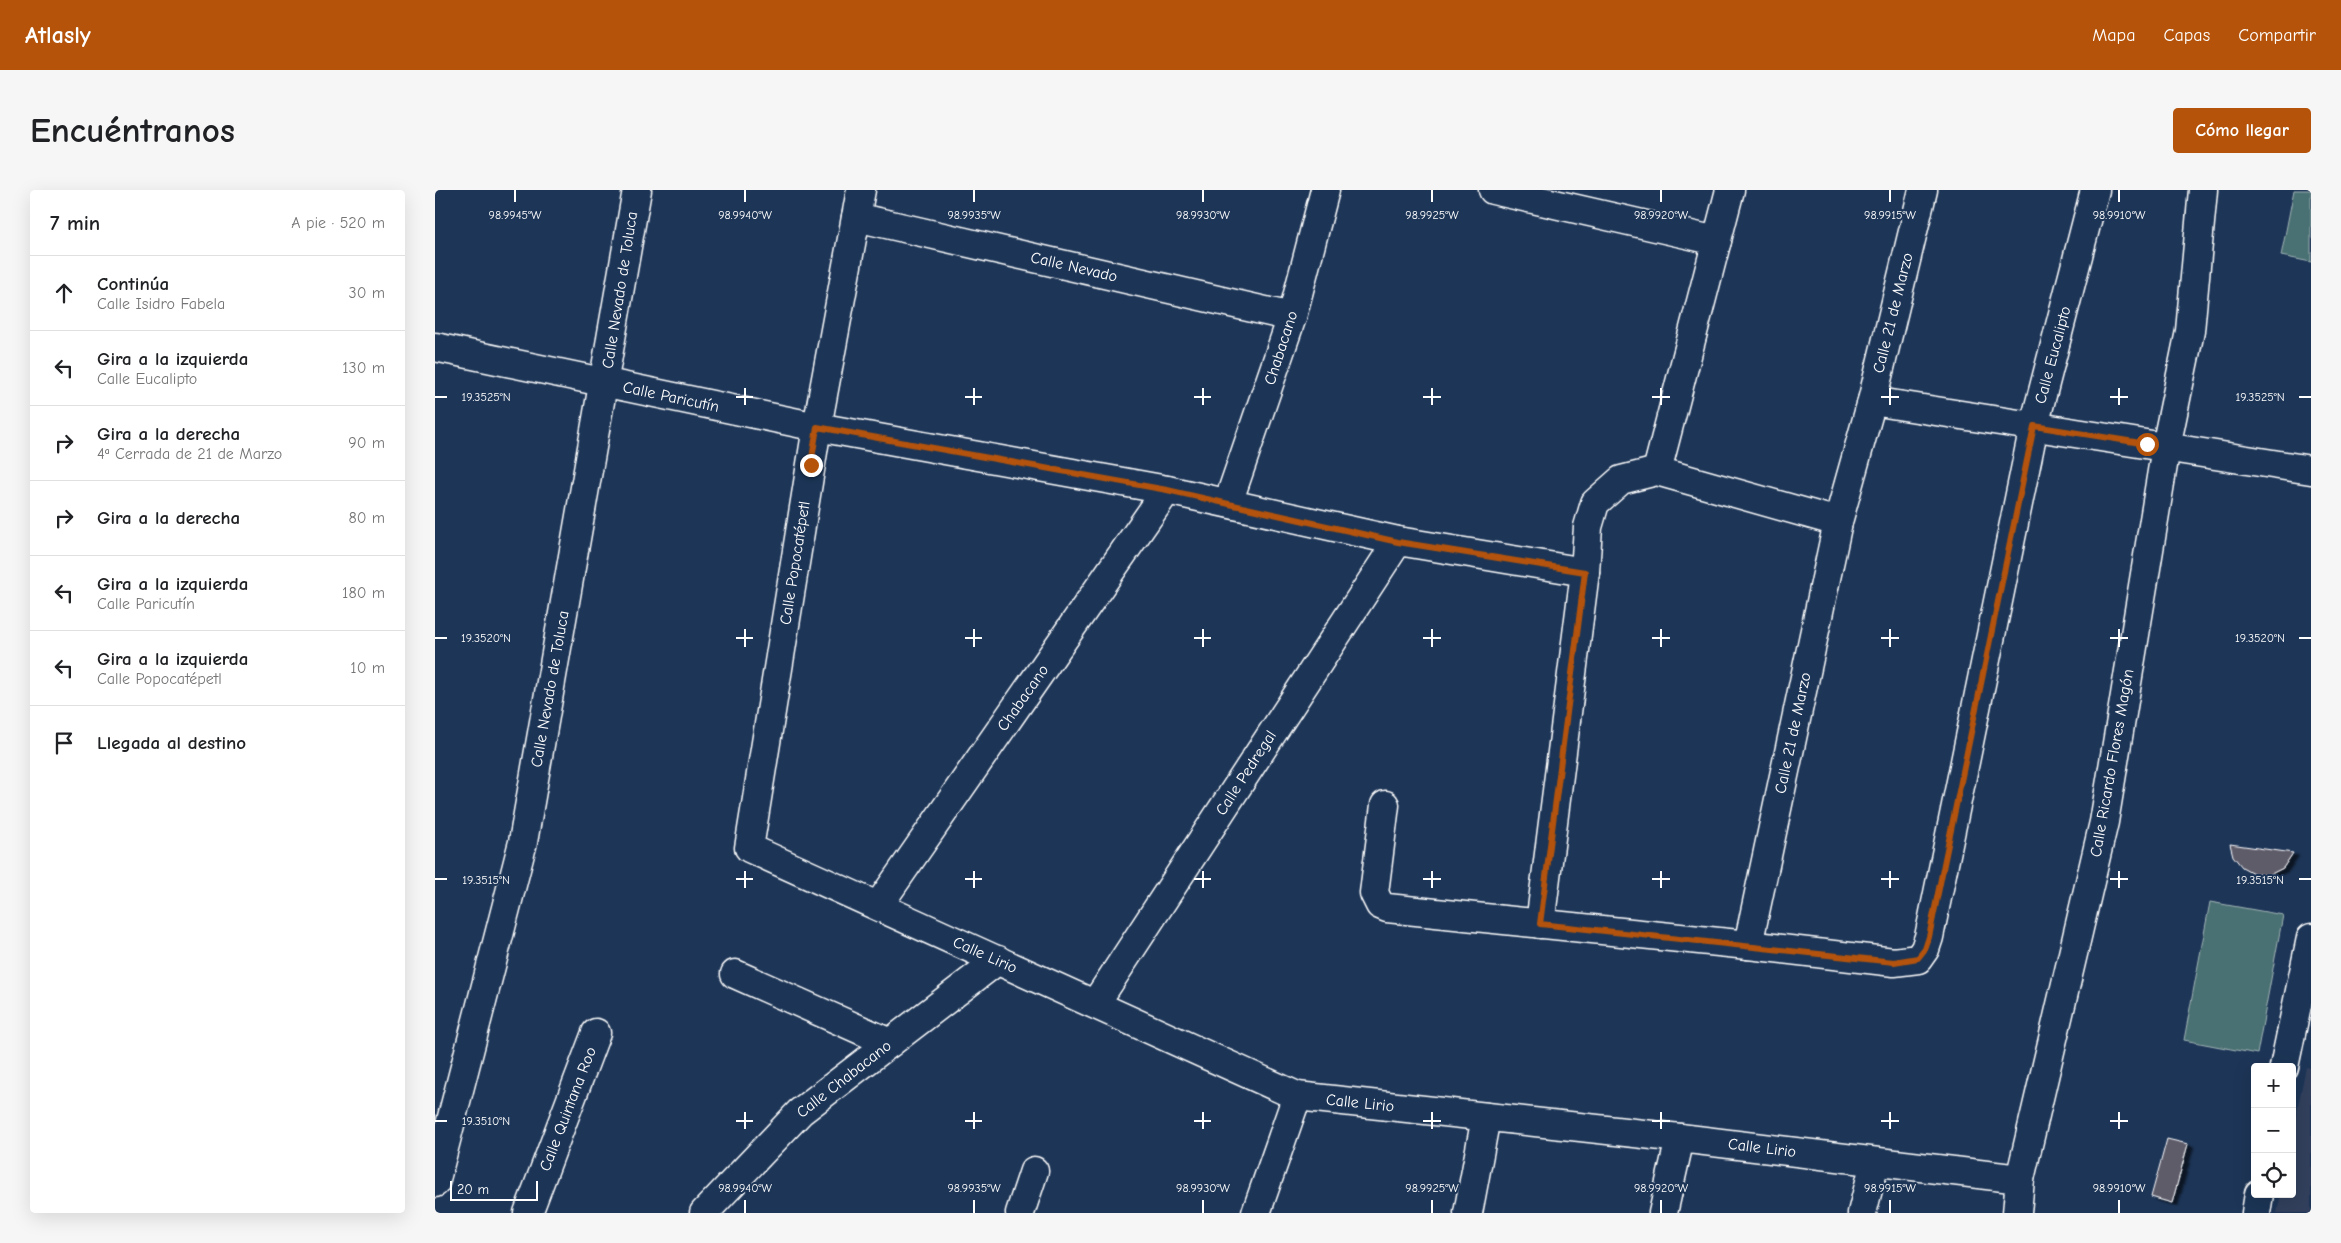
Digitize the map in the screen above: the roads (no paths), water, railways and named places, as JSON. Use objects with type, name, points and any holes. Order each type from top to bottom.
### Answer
[{"type":"street","name":"Calle Nevado de Toluca","points":[[435,1183],[523,842],[605,383],[637,190]]},
{"type":"street","name":"Calle Popocatépetl","points":[[749,848],[817,427],[861,190]]},
{"type":"street","name":"Chabacano","points":[[1228,503],[1292,316],[1325,190]]},
{"type":"street","points":[[1493,190],[1527,194],[1717,241]]},
{"type":"street","points":[[1657,471],[1731,190]]},
{"type":"street","name":"Calle 21 de Marzo","points":[[1747,945],[1838,522],[1872,402],[1923,190]]},
{"type":"street","name":"Calle Eucalipto","points":[[1747,945],[1894,962],[1918,958],[1925,949],[2034,426],[2095,190]]},
{"type":"street","name":"Calle Ricardo Flores Magón","points":[[2017,1213],[2020,1179],[2104,822],[2166,447],[2190,332],[2203,190]]},
{"type":"street","name":"Calle Nevado","points":[[856,217],[1292,316]]},
{"type":"street","name":"Calle Paricutín","points":[[435,347],[817,427],[1167,490],[1398,542],[1585,572]]},
{"type":"street","points":[[1872,402],[2311,470]]},
{"type":"street","points":[[1540,924],[1585,572],[1588,526],[1595,503],[1621,480],[1657,471],[1838,522]]},
{"type":"street","name":"Chabacano","points":[[878,906],[1167,490]]},
{"type":"street","name":"Calle Pedregal","points":[[1095,1004],[1398,542]]},
{"type":"street","points":[[1385,804],[1374,887],[1375,900],[1380,906],[1747,945]]},
{"type":"street","name":"Calle Lirio","points":[[749,848],[1297,1096],[1680,1138],[2020,1179]]},
{"type":"street","points":[[2295,1053],[2311,938]]},
{"type":"street","name":"Calle Chabacano","points":[[703,1213],[800,1112],[998,960]]},
{"type":"street","points":[[735,974],[890,1043]]},
{"type":"street","name":"Calle Quintana Roo","points":[[528,1213],[596,1033]]},
{"type":"street","points":[[1256,1213],[1297,1096]]},
{"type":"street","points":[[1468,1213],[1486,1117]]},
{"type":"street","points":[[1663,1213],[1680,1138]]},
{"type":"street","points":[[1862,1213],[1875,1162]]},
{"type":"street","points":[[1020,1213],[1034,1171]]},
{"type":"street","points":[[2255,1213],[2258,1198]]}]
